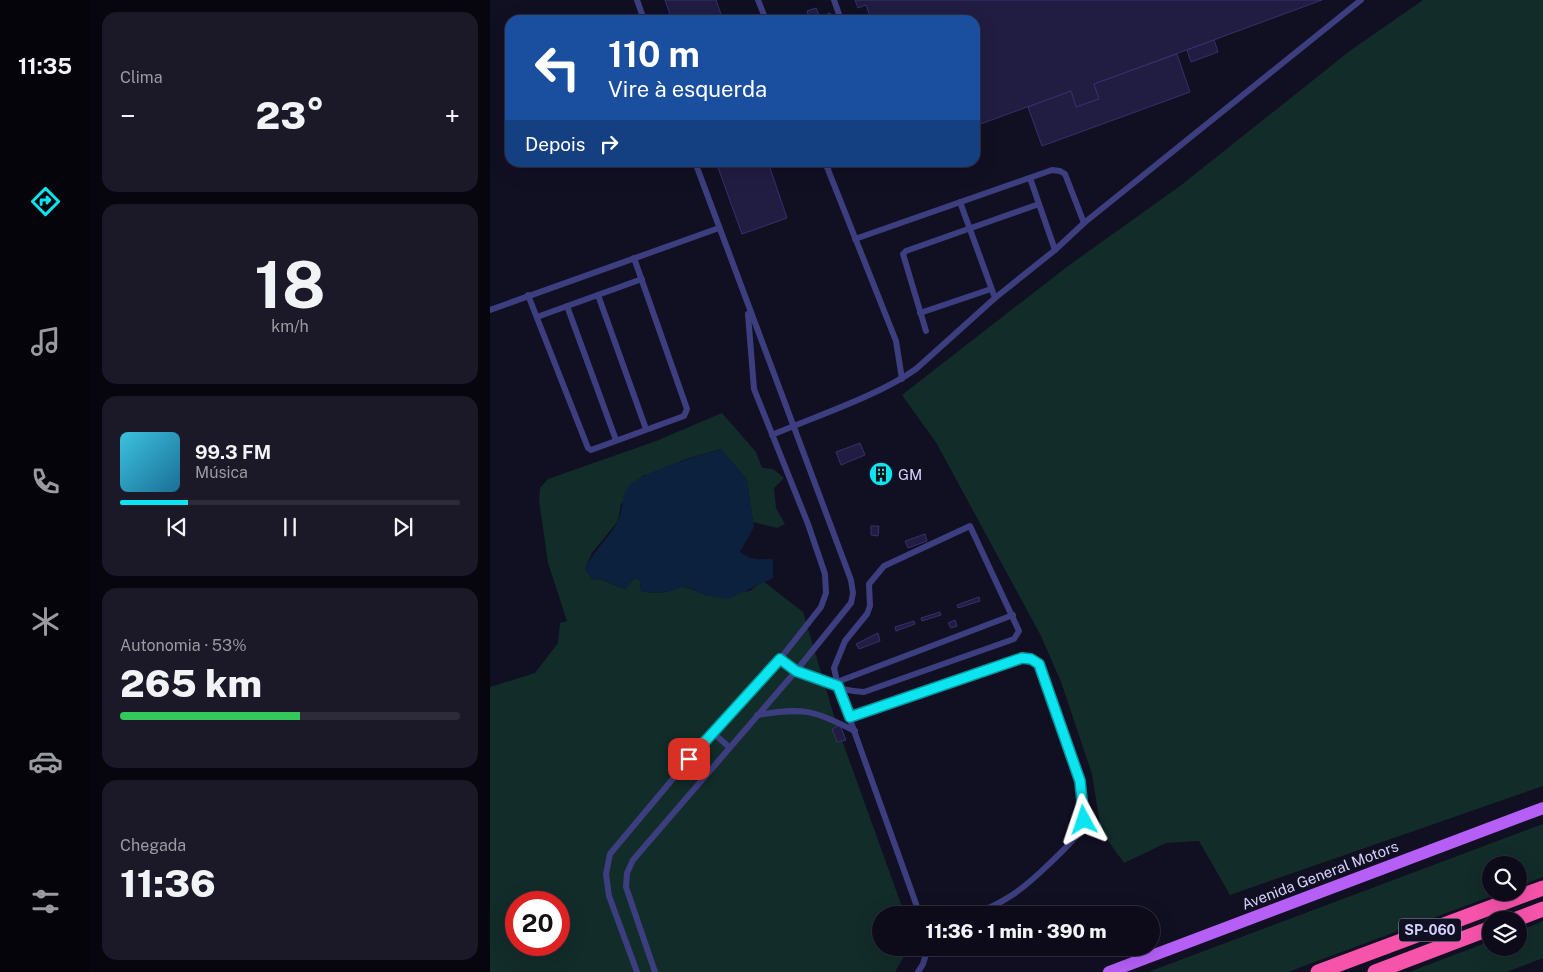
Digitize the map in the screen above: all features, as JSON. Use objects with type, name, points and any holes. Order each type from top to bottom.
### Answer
[{"type":"highway","name":"SP-060","points":[[1318,972],[1543,888]]},
{"type":"highway","points":[[1527,915],[1543,909]]},
{"type":"highway","name":"SP-060","points":[[1375,972],[1482,931]]},
{"type":"main road","name":"Avenida General Motors","points":[[1109,972],[1543,808]]},
{"type":"lane","points":[[637,0],[642,15]]},
{"type":"lane","points":[[758,0],[764,15]]},
{"type":"lane","points":[[834,0],[839,15]]},
{"type":"lane","points":[[772,434],[902,379],[994,298],[1055,250],[1084,223],[1361,0]]},
{"type":"lane","points":[[654,972],[626,887],[627,873],[633,860],[729,746],[796,671],[851,604],[853,593],[851,580],[747,306],[697,167]]},
{"type":"lane","points":[[827,167],[896,341],[902,379]]},
{"type":"lane","points":[[856,239],[1052,170],[1065,174],[1084,223]]},
{"type":"lane","points":[[1030,178],[1055,250]]},
{"type":"lane","points":[[960,202],[994,298]]},
{"type":"lane","points":[[926,331],[903,254],[906,251],[1039,204]]},
{"type":"lane","points":[[490,310],[719,228]]},
{"type":"lane","points":[[528,296],[588,448],[591,450],[684,416],[687,409],[634,258]]},
{"type":"lane","points":[[537,317],[642,279]]},
{"type":"lane","points":[[920,312],[991,289]]},
{"type":"lane","points":[[598,295],[646,429]]},
{"type":"lane","points":[[567,306],[616,440]]},
{"type":"lane","points":[[637,972],[609,896],[606,874],[610,854],[712,732],[780,659],[821,607],[826,594],[825,574],[754,389],[747,306]]},
{"type":"lane","points":[[780,659],[796,671],[838,684],[851,691],[864,692],[1014,639],[1019,631],[1013,615],[982,547],[970,526],[884,566],[869,584],[870,606],[867,614],[845,641],[834,668],[838,684],[917,906]]},
{"type":"lane","points":[[838,684],[1013,615]]},
{"type":"lane","points":[[850,717],[1022,658],[1031,659],[1039,664],[1080,781],[1084,820],[1082,829],[1060,854],[1026,886],[1004,902],[994,906]]},
{"type":"lane","points":[[757,715],[804,710],[819,713],[855,730]]},
{"type":"lane","points":[[712,732],[729,746]]},
{"type":"lane","points":[[918,972],[926,956]]},
{"type":"green space","points":[[1423,0],[1543,0],[1543,786],[1230,895],[1199,841],[1166,843],[1124,863],[1101,831],[1092,774],[1061,682],[1041,636],[937,444],[902,395],[1068,266],[1180,186],[1351,50]]},
{"type":"green space","points":[[722,413],[756,452],[762,468],[773,469],[784,478],[774,488],[776,508],[785,524],[777,528],[753,522],[747,480],[721,449],[686,459],[642,476],[621,504],[618,521],[592,553],[585,569],[590,575],[625,589],[633,579],[637,578],[640,580],[641,591],[652,592],[662,592],[683,586],[706,595],[750,591],[763,581],[803,612],[838,729],[902,906],[872,906],[872,956],[904,956],[895,972],[490,972],[490,687],[535,673],[558,643],[560,623],[567,621],[548,563],[539,500],[540,488],[548,479],[656,441]]},
{"type":"green space","points":[[1543,824],[1543,877],[1527,883],[1527,856],[1482,856],[1482,900],[1288,972],[1148,972]]},
{"type":"green space","points":[[1543,921],[1543,958],[1507,972],[1409,972],[1482,944],[1482,956],[1527,956],[1527,928]]},
{"type":"water","points":[[721,449],[747,480],[754,527],[740,552],[752,558],[773,559],[773,578],[729,599],[706,595],[684,586],[662,592],[641,591],[640,580],[637,578],[633,579],[625,589],[601,579],[592,580],[585,569],[618,521],[625,493],[630,485],[659,469]]},
{"type":"building","points":[[665,0],[716,0],[721,15],[670,15]]},
{"type":"building","points":[[855,0],[1322,0],[1094,84],[1099,99],[1076,107],[1071,91],[980,124],[980,15],[869,15],[866,5],[858,8]]},
{"type":"building","points":[[816,8],[819,15],[808,15],[807,11]]},
{"type":"building","points":[[1214,40],[1218,52],[1191,62],[1187,50]]},
{"type":"building","points":[[1177,54],[1190,92],[1042,146],[1028,107],[1071,91],[1076,107],[1099,99],[1094,84]]},
{"type":"building","points":[[718,167],[770,167],[787,218],[742,234]]},
{"type":"building","points":[[860,443],[865,455],[841,465],[836,452]]},
{"type":"building","name":"GM","points":[[881,462],[890,465],[893,474],[890,483],[881,486],[872,483],[869,474],[872,465]]},
{"type":"building","points":[[871,526],[879,526],[878,536],[871,535]]},
{"type":"building","points":[[925,534],[927,541],[908,548],[905,541]]},
{"type":"building","points":[[979,597],[980,601],[958,608],[957,605]]},
{"type":"building","points":[[940,612],[941,615],[922,621],[921,618]]},
{"type":"building","points":[[955,620],[957,626],[951,628],[948,623]]},
{"type":"building","points":[[914,621],[915,624],[896,631],[895,627]]},
{"type":"building","points":[[878,633],[880,641],[859,649],[856,644]]},
{"type":"building","points":[[840,725],[846,740],[837,742],[832,729]]},
{"type":"place","name":"GM","points":[[881,474]]},
{"type":"route","points":[[689,759],[780,659],[796,671],[838,686],[850,717],[1022,658],[1031,659],[1039,664],[1080,781],[1084,803],[1084,820]]}]
